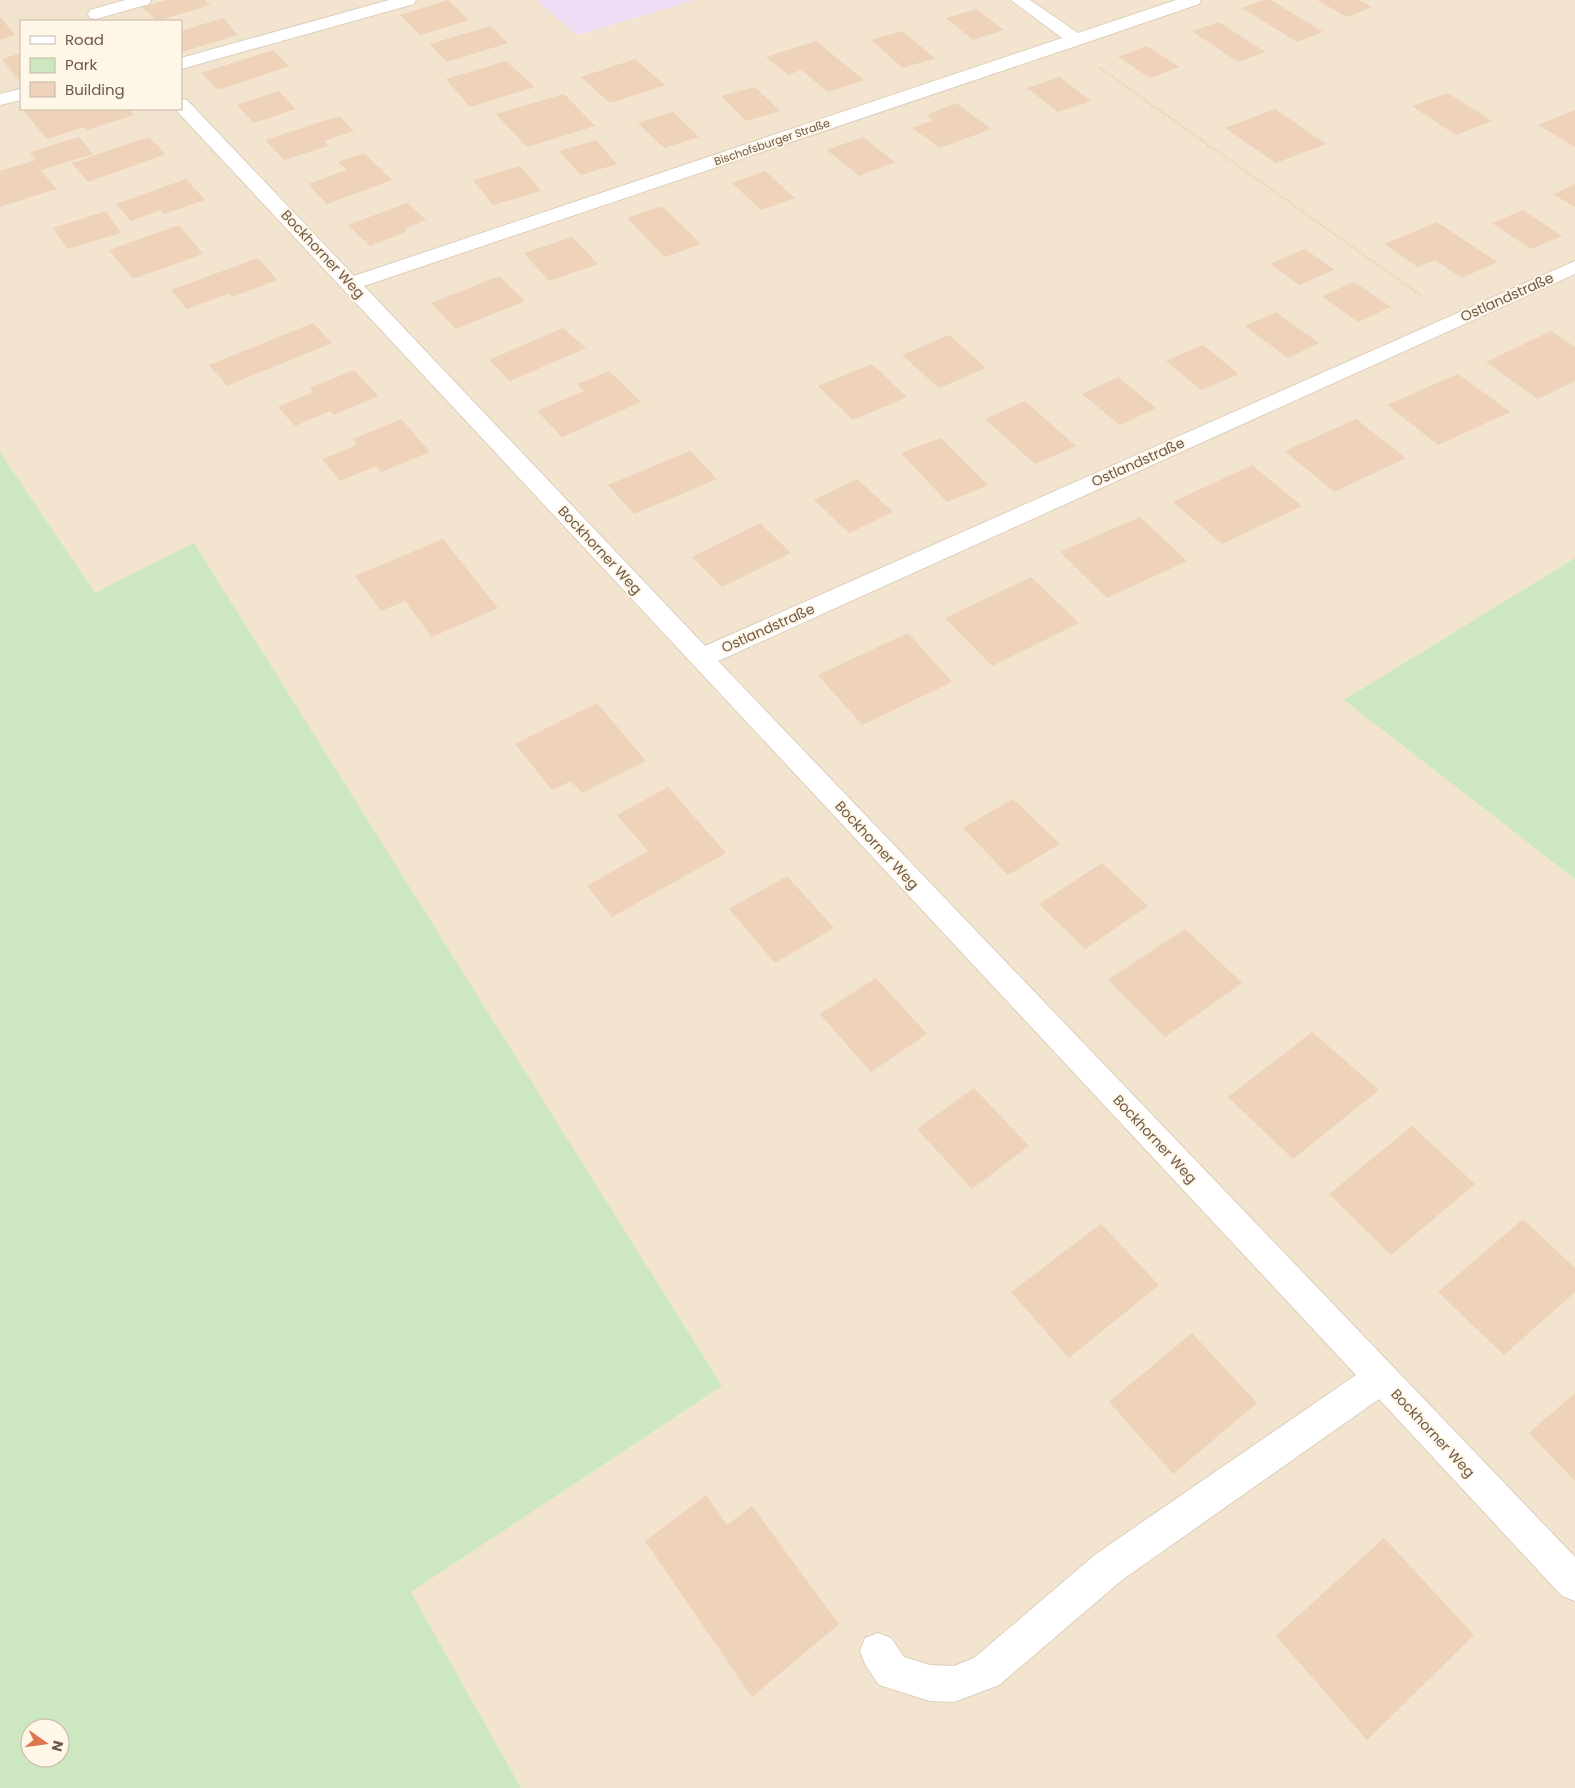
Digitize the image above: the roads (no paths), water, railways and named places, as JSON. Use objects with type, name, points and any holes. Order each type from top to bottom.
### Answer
[{"type":"street","points":[[82,0],[99,18],[143,0]]},
{"type":"street","points":[[182,64],[408,0]]},
{"type":"street","points":[[1019,0],[1070,41]]},
{"type":"street","name":"Bischofsburger Straße","points":[[351,284],[1193,0]]},
{"type":"street","points":[[0,100],[20,94]]},
{"type":"street","name":"Bockhorner Weg","points":[[182,105],[700,658],[1575,1583]]},
{"type":"street","name":"Ostlandstraße","points":[[700,658],[1575,267]]},
{"type":"street","points":[[878,1651],[892,1672],[930,1683],[954,1684],[986,1672],[1109,1567],[1381,1378]]}]
